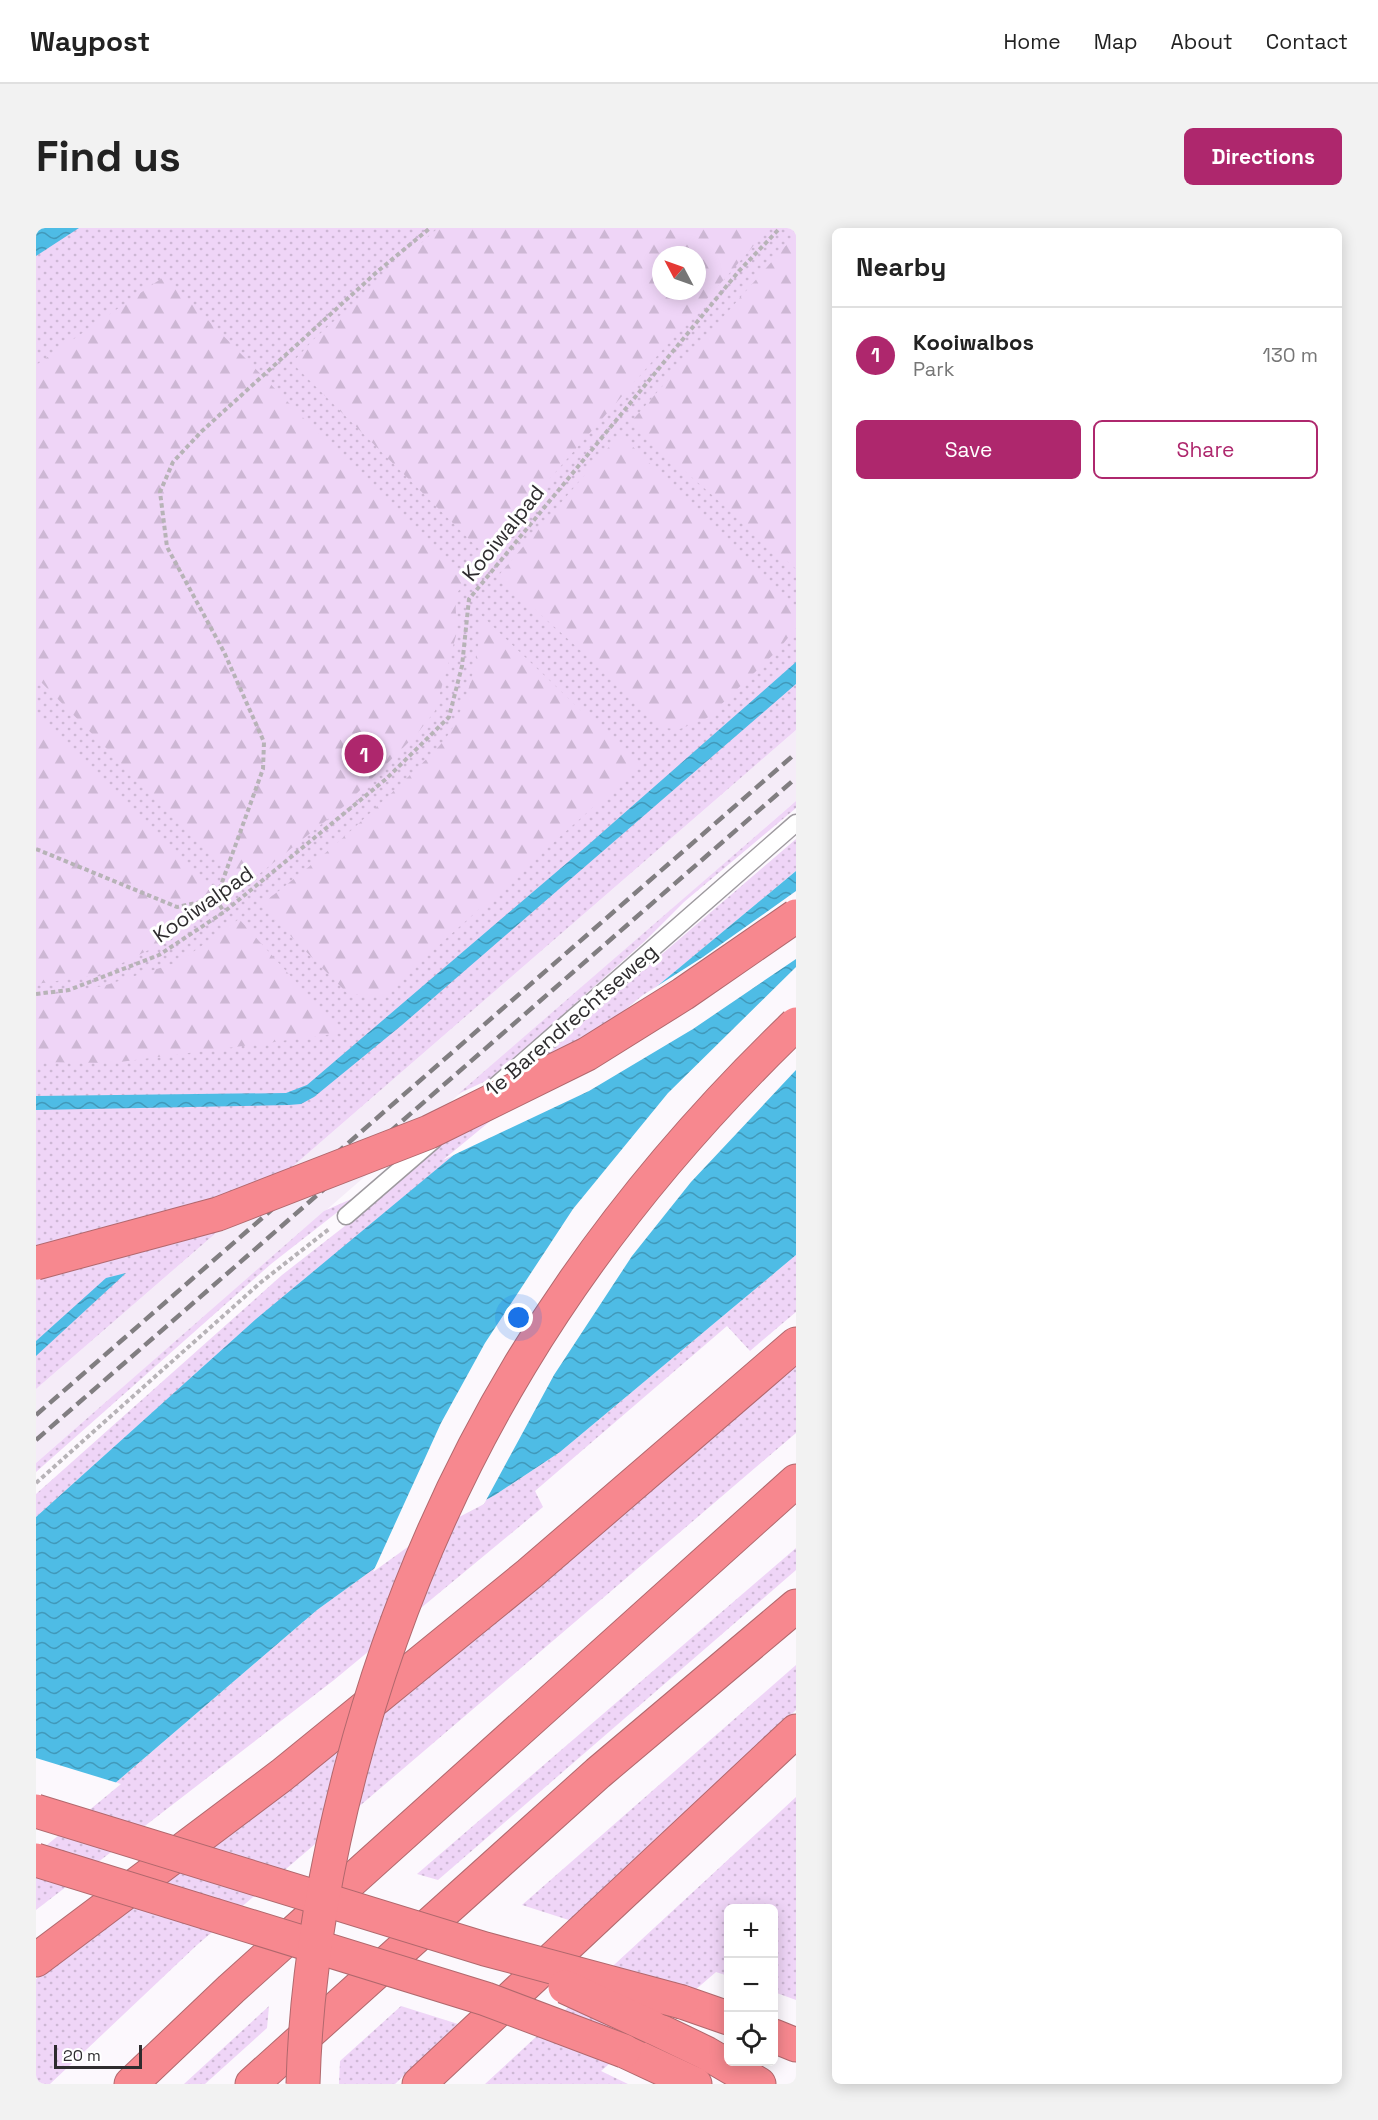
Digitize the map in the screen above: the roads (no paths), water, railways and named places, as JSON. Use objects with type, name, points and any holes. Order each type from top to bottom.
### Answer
[{"type":"highway","points":[[36,1263],[218,1214],[429,1132],[587,1054],[683,994],[796,916]]},
{"type":"highway","points":[[303,2084],[323,1889],[339,1815],[385,1653],[422,1552],[478,1436],[517,1368],[569,1286],[647,1183],[739,1078],[796,1024]]},
{"type":"highway","points":[[36,1960],[291,1767],[529,1574],[796,1344]]},
{"type":"highway","points":[[131,2084],[231,1989],[796,1481]]},
{"type":"highway","points":[[252,2084],[598,1773],[796,1606]]},
{"type":"highway","points":[[419,2084],[796,1731]]},
{"type":"highway","points":[[36,1811],[485,1949],[681,2002],[724,2016]]},
{"type":"highway","points":[[36,1860],[464,1991],[559,2024],[695,2084]]},
{"type":"highway","points":[[485,1949],[706,2053],[759,2084]]},
{"type":"highway","points":[[778,2038],[796,2045]]},
{"type":"lane","name":"1e Barendrechtseweg","points":[[346,1216],[796,823]]},
{"type":"water","points":[[36,228],[79,228],[36,256]]},
{"type":"water","points":[[796,662],[796,684],[402,1025],[314,1097],[301,1104],[289,1105],[36,1110],[36,1096],[286,1093],[307,1085],[588,845]]},
{"type":"water","points":[[796,871],[796,1255],[560,1452],[495,1495],[422,1534],[317,1610],[36,1851],[36,1517],[256,1319]]},
{"type":"water","points":[[126,1273],[36,1356],[36,1341],[106,1278]]},
{"type":"railway","points":[[36,1415],[796,753]]},
{"type":"railway","points":[[36,1440],[796,778]]},
{"type":"place","name":"Kooiwalbos","points":[[364,754]]}]
